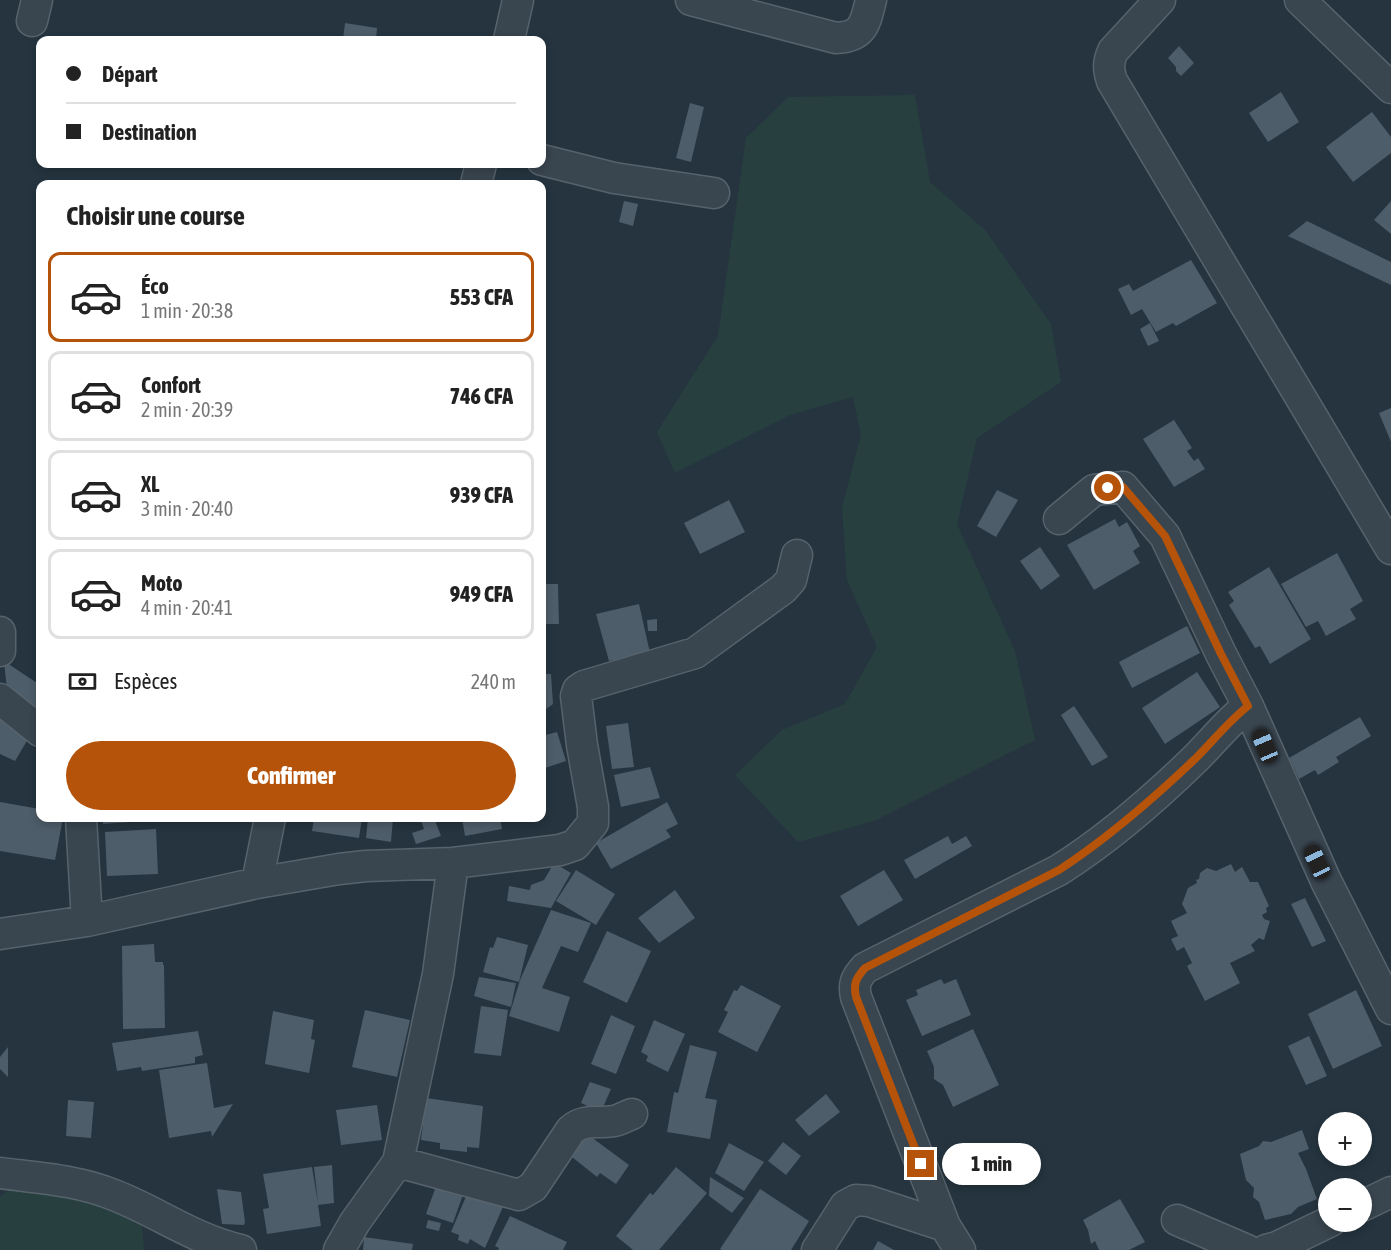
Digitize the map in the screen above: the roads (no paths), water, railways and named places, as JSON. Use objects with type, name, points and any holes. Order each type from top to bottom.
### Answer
[{"type":"street","points":[[510,36],[518,0]]},
{"type":"street","points":[[691,0],[836,38],[846,38],[865,26],[871,0]]},
{"type":"street","points":[[1160,0],[1113,51],[1108,70],[1112,81],[1391,549]]},
{"type":"street","points":[[1300,0],[1391,88]]},
{"type":"street","points":[[546,161],[614,178],[714,193]]},
{"type":"street","points":[[1059,519],[1094,490],[1123,487],[1165,536],[1248,706],[1326,881],[1391,1009]]},
{"type":"street","points":[[0,934],[87,921],[257,883],[366,866],[453,863],[560,850],[576,845],[592,822],[592,807],[578,723],[576,696],[578,690],[700,649],[783,589],[791,580],[797,555]]},
{"type":"street","points":[[0,632],[0,651]]},
{"type":"street","points":[[0,699],[36,728]]},
{"type":"street","points":[[953,1238],[856,997],[854,987],[857,977],[865,968],[1059,870],[1086,853],[1188,766],[1232,718],[1248,706]]},
{"type":"street","points":[[81,822],[87,921]]},
{"type":"street","points":[[257,883],[269,822]]},
{"type":"street","points":[[339,1250],[355,1222],[398,1162],[438,974],[453,863]]},
{"type":"street","points":[[398,1162],[519,1195],[533,1187],[571,1130],[578,1124],[611,1121],[632,1114]]},
{"type":"street","points":[[0,1173],[65,1181],[116,1195],[205,1240],[241,1250]]},
{"type":"street","points":[[1372,1201],[1391,1192]]},
{"type":"street","points":[[817,1250],[845,1206],[856,1200],[869,1201],[953,1238]]},
{"type":"street","points":[[1177,1220],[1247,1250]]},
{"type":"street","points":[[1266,1250],[1318,1227]]}]
